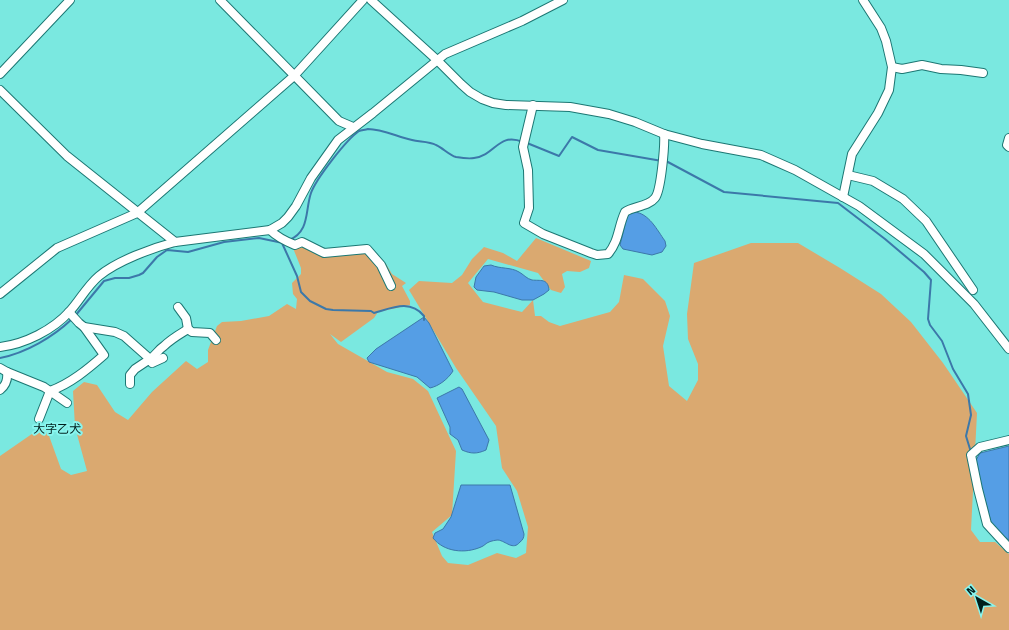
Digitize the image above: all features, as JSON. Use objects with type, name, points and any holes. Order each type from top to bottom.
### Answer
[{"type":"street","points":[[0,74],[70,0]]},
{"type":"street","points":[[220,0],[339,121],[353,127]]},
{"type":"street","points":[[0,294],[57,248],[137,213],[294,76],[363,0]]},
{"type":"street","points":[[372,0],[470,92],[493,103],[506,105],[570,107],[603,113],[635,122],[664,134],[702,144],[761,155],[795,170],[859,206],[924,254],[974,304],[1009,349]]},
{"type":"street","points":[[0,347],[13,346],[32,338],[72,315],[88,287],[109,268],[158,247],[175,242],[270,230],[282,223],[296,206],[311,178],[338,140],[437,60],[445,54],[522,21],[563,0]]},
{"type":"street","points":[[843,197],[852,154],[878,113],[889,90],[892,67],[886,41],[881,28],[863,0]]},
{"type":"street","points":[[892,67],[902,69],[922,65],[983,74]]},
{"type":"street","points":[[0,90],[67,156],[175,242]]},
{"type":"street","points":[[533,105],[523,147],[528,170],[529,208],[524,223],[543,234],[597,255],[608,254],[613,248],[625,212],[629,209],[647,204],[655,198],[658,192],[661,176],[665,141],[664,134]]},
{"type":"street","points":[[1009,138],[1007,145],[1009,147]]},
{"type":"street","points":[[848,175],[873,181],[903,199],[926,221],[973,290]]},
{"type":"street","points":[[270,230],[285,241],[295,245],[302,242],[324,253],[366,249],[381,265],[391,286]]},
{"type":"street","points":[[178,307],[186,318],[188,329],[192,332],[210,333],[216,340]]},
{"type":"street","points":[[39,418],[50,391],[74,378],[104,355],[84,327],[72,315]]},
{"type":"street","points":[[84,327],[115,332],[124,336],[150,359],[152,363],[163,358]]},
{"type":"street","points":[[130,384],[130,375],[135,369],[157,355],[162,347],[188,329]]},
{"type":"street","points":[[4,370],[50,391],[67,403]]},
{"type":"street","points":[[0,390],[6,384],[8,377],[4,370]]},
{"type":"street","points":[[1009,440],[980,446],[971,455],[987,524],[1009,548]]},
{"type":"shaded area","points":[[536,238],[591,261],[589,268],[580,272],[567,271],[562,274],[565,287],[561,293],[551,290],[538,273],[488,259],[468,283],[483,302],[522,312],[533,300],[535,316],[541,316],[549,322],[560,326],[610,312],[619,302],[624,275],[643,279],[665,301],[670,316],[663,346],[669,386],[687,401],[698,380],[698,364],[688,339],[687,314],[694,263],[751,243],[798,243],[881,294],[911,322],[943,363],[977,413],[971,530],[980,542],[995,542],[1009,554],[1009,630],[0,630],[0,456],[42,427],[48,433],[61,469],[71,475],[87,471],[75,427],[73,391],[84,382],[97,385],[115,412],[128,420],[152,392],[186,361],[197,369],[208,362],[208,350],[217,326],[222,322],[241,321],[269,316],[287,304],[296,309],[297,299],[293,294],[292,283],[301,274],[301,268],[293,248],[306,247],[373,251],[386,264],[392,274],[406,283],[402,286],[410,301],[410,305],[378,312],[374,318],[341,342],[330,334],[338,344],[387,372],[413,379],[428,391],[456,451],[452,515],[432,532],[442,556],[448,563],[468,565],[497,553],[516,558],[526,553],[528,527],[517,491],[502,468],[496,426],[456,368],[409,290],[419,281],[452,283],[462,275],[472,259],[484,247],[503,253],[517,261]]},
{"type":"water","points":[[634,212],[644,215],[656,227],[665,241],[666,246],[662,252],[652,255],[623,249],[620,245],[627,217],[629,214]]},
{"type":"water","points":[[491,265],[516,270],[527,278],[543,281],[547,284],[549,290],[533,300],[522,300],[494,292],[477,290],[474,287],[476,277],[484,266]]},
{"type":"water","points":[[424,317],[429,323],[453,371],[443,382],[430,388],[417,377],[369,362],[367,358],[376,349]]},
{"type":"water","points":[[459,387],[462,389],[489,440],[486,450],[474,453],[462,450],[458,440],[450,434],[450,427],[437,398]]},
{"type":"water","points":[[1009,446],[1009,540],[996,530],[991,522],[975,462],[980,453]]},
{"type":"water","points":[[461,485],[510,485],[524,534],[522,540],[517,545],[512,546],[495,540],[488,542],[482,547],[468,551],[449,549],[438,543],[433,538],[435,533],[443,529],[451,517]]},
{"type":"waterway","points":[[289,240],[296,236],[304,226],[311,193],[319,179],[339,151],[359,131],[373,129],[412,140],[430,143],[439,146],[453,156],[465,158],[481,156],[502,142],[508,140],[523,142]]},
{"type":"waterway","points":[[527,143],[559,156],[572,137],[598,150],[662,161]]},
{"type":"waterway","points":[[666,161],[724,192],[838,203],[885,239],[924,272],[931,280],[928,319],[930,325],[942,341],[953,369],[968,394],[971,415],[966,436],[972,452]]},
{"type":"waterway","points":[[75,316],[104,281],[115,278],[129,278],[139,275],[143,273],[157,257],[167,250],[188,252],[224,242],[259,238],[283,243]]},
{"type":"waterway","points":[[282,243],[297,276],[301,292],[310,301],[326,309],[371,311],[374,313],[394,307],[407,306],[419,311],[424,316],[424,320]]},
{"type":"waterway","points":[[0,358],[10,356],[39,343],[65,326],[72,319]]},
{"type":"district","name":"大字乙犬","points":[[57,429]]}]
